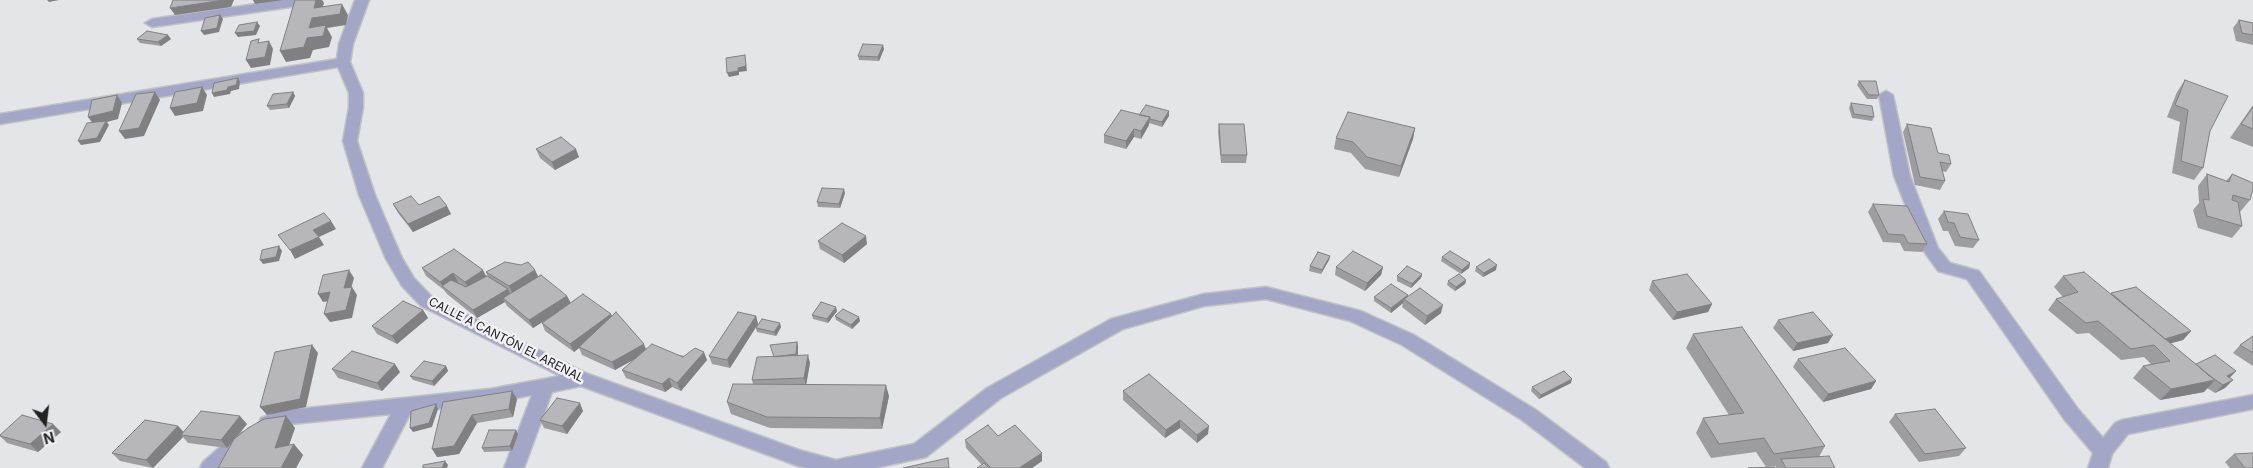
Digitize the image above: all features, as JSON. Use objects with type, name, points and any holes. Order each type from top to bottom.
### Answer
[{"type":"street","points":[[152,23],[311,0]]},
{"type":"street","points":[[0,119],[344,62],[346,44],[362,0]]},
{"type":"street","name":"CALLE A CANTÓN EL ARENAL","points":[[344,62],[356,93],[356,108],[350,141],[367,195],[394,259],[408,282],[427,302],[582,379],[798,458],[836,468]]},
{"type":"street","points":[[1886,94],[1902,176],[1932,250],[1944,267],[1973,275],[2071,414],[2101,460],[2122,428],[2253,402]]},
{"type":"street","points":[[836,468],[919,451],[994,393],[1117,324],[1204,300],[1266,294],[1306,302],[1355,316],[1408,340],[1529,415],[1598,468]]},
{"type":"street","points":[[210,468],[256,427],[280,418],[490,396],[582,379]]},
{"type":"street","points":[[514,468],[545,386]]},
{"type":"street","points":[[372,468],[406,406]]},
{"type":"building","points":[[173,0],[224,0],[170,8]]},
{"type":"building","points":[[295,0],[316,0],[314,8],[342,4],[340,14],[312,18],[309,28],[326,25],[323,36],[307,38],[304,47],[280,51]]},
{"type":"building","points":[[220,15],[217,28],[201,31],[205,18]]},
{"type":"building","points":[[2239,20],[2253,23],[2253,35],[2242,33]]},
{"type":"building","points":[[257,22],[254,31],[235,33],[239,25]]},
{"type":"building","points":[[147,31],[168,35],[158,42],[137,39]]},
{"type":"building","points":[[259,39],[258,43],[269,41],[265,57],[246,60],[251,41]]},
{"type":"building","points":[[863,44],[883,45],[878,57],[858,56]]},
{"type":"building","points":[[745,55],[746,66],[738,68],[738,71],[727,73],[726,58]]},
{"type":"building","points":[[238,78],[236,85],[228,87],[227,90],[212,93],[214,83]]},
{"type":"building","points":[[2185,80],[2228,96],[2210,131],[2203,168],[2181,161],[2188,110],[2175,105]]},
{"type":"building","points":[[1859,81],[1876,81],[1879,95],[1869,95]]},
{"type":"building","points":[[202,87],[197,103],[170,108],[175,92]]},
{"type":"building","points":[[155,92],[139,128],[119,131],[136,94]]},
{"type":"building","points":[[293,92],[287,104],[267,106],[273,94]]},
{"type":"building","points":[[117,95],[113,111],[88,117],[92,100]]},
{"type":"building","points":[[1851,103],[1872,106],[1874,117],[1854,114]]},
{"type":"building","points":[[1146,105],[1169,111],[1162,122],[1150,119],[1150,117],[1139,115]]},
{"type":"building","points":[[2253,107],[2253,129],[2241,124]]},
{"type":"building","points":[[1121,110],[1150,117],[1141,131],[1134,129],[1126,141],[1104,135]]},
{"type":"building","points":[[1348,112],[1415,128],[1401,166],[1367,157],[1353,142],[1336,138]]},
{"type":"building","points":[[106,121],[97,138],[78,141],[87,123]]},
{"type":"building","points":[[1219,124],[1244,124],[1247,155],[1221,155]]},
{"type":"building","points":[[1907,124],[1931,128],[1938,153],[1949,155],[1951,164],[1940,162],[1945,181],[1920,177]]},
{"type":"building","points":[[561,137],[576,149],[552,162],[536,149]]},
{"type":"building","points":[[2207,174],[2229,182],[2232,174],[2253,183],[2250,200],[2233,195],[2232,200],[2238,202],[2242,226],[2207,216],[2203,199],[2209,200]]},
{"type":"building","points":[[822,188],[844,189],[839,204],[817,202]]},
{"type":"building","points":[[411,196],[419,205],[439,196],[447,206],[408,224],[393,204]]},
{"type":"building","points":[[1873,204],[1907,206],[1927,244],[1908,243],[1904,235],[1888,234]]},
{"type":"building","points":[[1944,211],[1968,214],[1979,240],[1960,237],[1954,223],[1948,222]]},
{"type":"building","points":[[324,213],[331,221],[313,230],[319,237],[290,250],[278,235]]},
{"type":"building","points":[[842,223],[866,236],[842,255],[818,241]]},
{"type":"building","points":[[279,246],[276,257],[260,260],[262,250]]},
{"type":"building","points":[[454,249],[483,270],[465,282],[453,273],[440,282],[422,268]]},
{"type":"building","points":[[1353,251],[1383,267],[1367,283],[1336,267]]},
{"type":"building","points":[[1450,251],[1470,263],[1462,270],[1442,257]]},
{"type":"building","points":[[1318,252],[1330,256],[1322,270],[1310,266]]},
{"type":"building","points":[[1489,259],[1497,265],[1484,273],[1476,267]]},
{"type":"building","points":[[505,262],[521,265],[528,262],[535,270],[509,286],[486,272]]},
{"type":"building","points":[[1407,266],[1422,274],[1412,284],[1397,276]]},
{"type":"building","points":[[349,270],[344,288],[352,287],[346,310],[324,314],[330,292],[318,294],[323,275]]},
{"type":"building","points":[[2084,272],[2215,380],[2171,389],[2143,366],[2170,361],[2154,345],[2131,349],[2098,321],[2086,323],[2056,299],[2078,292],[2063,276]]},
{"type":"building","points":[[1459,274],[1466,280],[1456,287],[1448,281]]},
{"type":"building","points":[[1687,274],[1712,304],[1677,312],[1652,281]]},
{"type":"building","points":[[541,275],[567,296],[529,320],[503,298]]},
{"type":"building","points":[[487,276],[508,289],[473,310],[442,286],[451,280],[466,287]]},
{"type":"building","points":[[1391,284],[1408,295],[1391,308],[1374,297]]},
{"type":"building","points":[[2136,287],[2191,331],[2165,339],[2111,293]]},
{"type":"building","points":[[1420,288],[1443,305],[1427,316],[1404,299]]},
{"type":"building","points":[[583,294],[611,314],[570,344],[542,323]]},
{"type":"building","points":[[403,301],[423,310],[392,336],[372,326]]},
{"type":"building","points":[[821,302],[836,307],[827,319],[812,315]]},
{"type":"building","points":[[843,309],[859,317],[851,325],[835,316]]},
{"type":"building","points":[[616,312],[644,344],[612,362],[579,347]]},
{"type":"building","points":[[738,312],[756,316],[727,360],[709,356]]},
{"type":"building","points":[[1813,312],[1833,335],[1797,343],[1778,320]]},
{"type":"building","points":[[762,319],[780,323],[774,332],[756,328]]},
{"type":"building","points":[[1742,327],[1825,446],[1774,454],[1764,438],[1719,444],[1703,418],[1744,413],[1693,334]]},
{"type":"building","points":[[2253,336],[2253,353],[2240,345]]},
{"type":"building","points":[[797,342],[796,354],[774,357],[770,345]]},
{"type":"building","points":[[652,344],[683,357],[695,348],[704,352],[677,383],[669,378],[662,384],[622,370]]},
{"type":"building","points":[[312,345],[300,399],[260,407],[275,352]]},
{"type":"building","points":[[1845,348],[1876,381],[1828,394],[1798,359]]},
{"type":"building","points":[[352,351],[395,364],[377,383],[332,369]]},
{"type":"building","points":[[808,355],[804,378],[752,380],[757,357]]},
{"type":"building","points":[[2215,355],[2236,371],[2227,376],[2233,380],[2223,385],[2196,364]]},
{"type":"building","points":[[424,361],[446,366],[432,381],[410,376]]},
{"type":"building","points":[[1564,371],[1572,379],[1541,395],[1532,387]]},
{"type":"building","points":[[1149,374],[1209,426],[1197,435],[1180,420],[1166,430],[1123,391]]},
{"type":"building","points":[[733,384],[886,385],[880,418],[767,417],[727,402]]},
{"type":"building","points":[[512,391],[509,409],[472,415],[454,446],[432,449],[443,402]]},
{"type":"building","points":[[557,398],[580,403],[562,426],[540,420]]},
{"type":"building","points":[[436,404],[429,423],[410,428],[411,411]]},
{"type":"building","points":[[1935,409],[1966,448],[1925,454],[1895,414]]},
{"type":"building","points":[[201,411],[240,416],[221,440],[181,435]]},
{"type":"building","points":[[22,415],[53,424],[30,444],[0,436]]},
{"type":"building","points":[[286,416],[275,448],[294,444],[281,468],[218,468],[234,439],[248,428],[264,419]]},
{"type":"building","points":[[145,420],[178,426],[146,460],[112,453]]},
{"type":"building","points":[[988,425],[998,436],[1015,425],[1042,453],[1019,468],[991,468],[965,440]]},
{"type":"building","points":[[489,430],[516,430],[510,446],[482,448]]},
{"type":"building","points":[[2253,453],[2253,468],[2245,468],[2234,454]]},
{"type":"building","points":[[1829,456],[1835,468],[1786,468],[1781,459]]},
{"type":"building","points":[[948,458],[949,468],[903,468]]},
{"type":"building","points":[[445,461],[442,468],[423,468],[423,465]]},
{"type":"building","points":[[984,463],[989,468],[977,468]]}]
